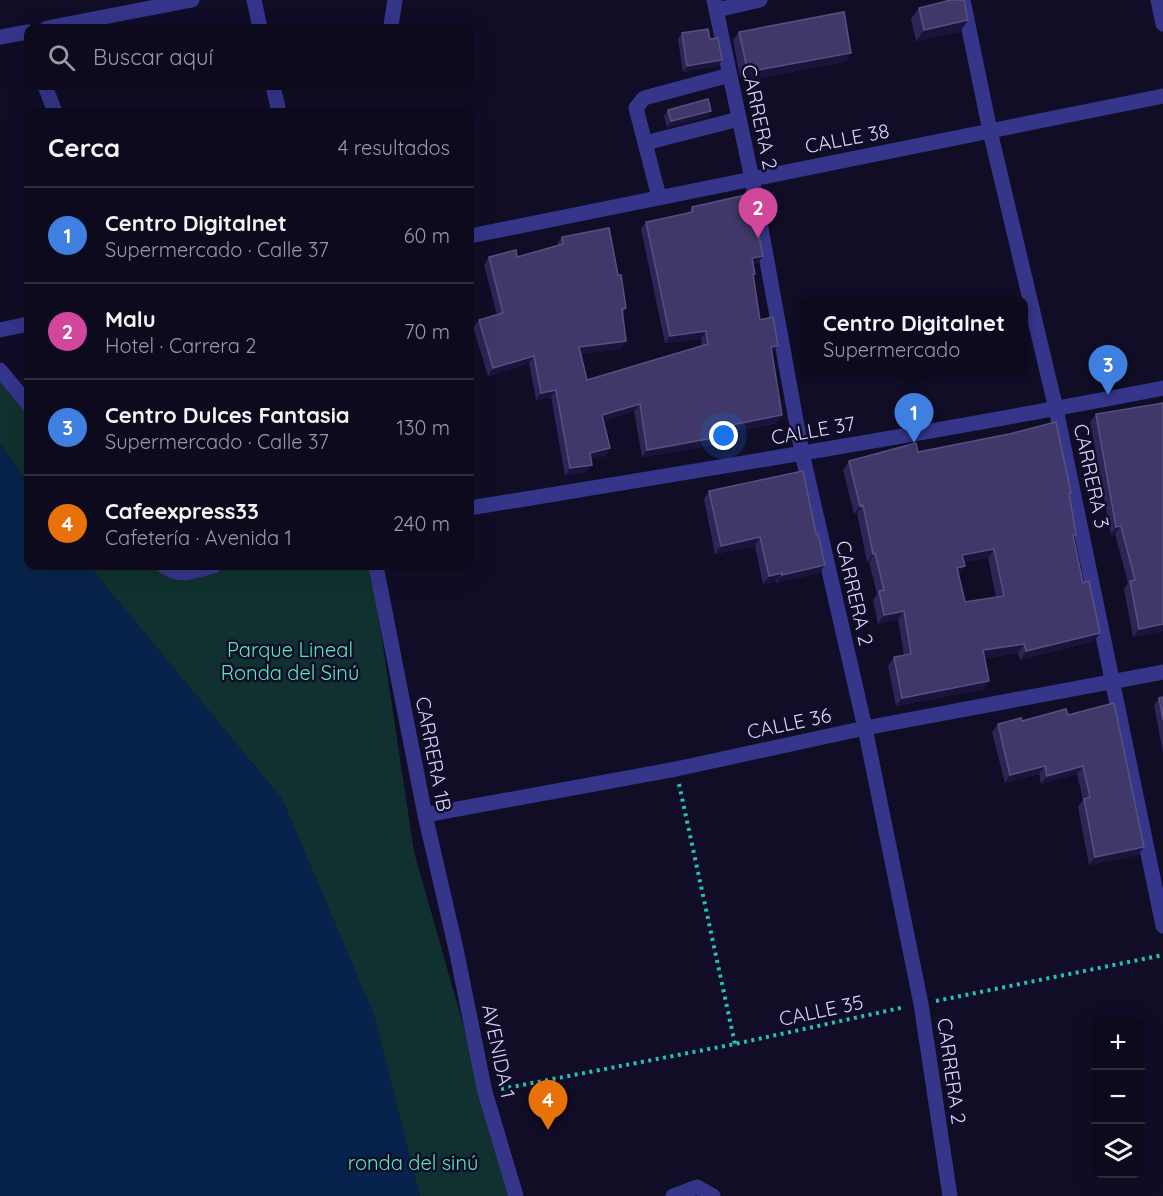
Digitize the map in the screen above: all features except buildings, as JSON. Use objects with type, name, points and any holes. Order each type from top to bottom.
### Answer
[{"type":"street","points":[[68,24],[192,0]]},
{"type":"street","points":[[254,0],[259,24]]},
{"type":"street","points":[[391,24],[395,0]]},
{"type":"street","points":[[715,5],[760,0]]},
{"type":"street","name":"CARRERA 3","points":[[963,0],[990,131],[1056,409],[1163,927]]},
{"type":"street","points":[[1158,0],[1163,24]]},
{"type":"street","name":"CARRERA 2","points":[[715,5],[752,179],[802,453],[865,728],[921,1004],[950,1196]]},
{"type":"street","points":[[0,38],[24,36]]},
{"type":"street","points":[[659,197],[636,108],[644,98],[730,75]]},
{"type":"street","points":[[47,90],[53,108]]},
{"type":"street","points":[[274,90],[278,108]]},
{"type":"street","name":"CALLE 38","points":[[474,235],[1163,96]]},
{"type":"street","points":[[645,143],[740,119]]},
{"type":"street","points":[[0,330],[24,325]]},
{"type":"street","points":[[0,370],[24,399]]},
{"type":"street","name":"CALLE 37","points":[[474,507],[802,453],[1163,388]]},
{"type":"street","points":[[171,570],[184,574],[199,570]]},
{"type":"street","name":"CARRERA 1B","points":[[377,570],[425,815],[456,949]]},
{"type":"street","name":"CALLE 36","points":[[425,815],[676,769],[865,728],[1163,672]]},
{"type":"street","name":"AVENIDA 1","points":[[456,949],[485,1092],[516,1196]]},
{"type":"street","points":[[673,1196],[697,1187],[713,1196]]},
{"type":"path","points":[[676,769],[735,1044]]},
{"type":"path","name":"CALLE 35","points":[[485,1092],[735,1044],[1163,955]]},
{"type":"green space","points":[[0,369],[24,399],[24,477],[0,443]]},
{"type":"green space","name":"Parque Lineal Ronda del Sinú","points":[[92,570],[172,570],[189,575],[210,570],[372,570],[414,852],[512,1196],[384,1196],[340,935],[282,799]]},
{"type":"water","points":[[0,443],[24,477],[24,570],[92,570],[282,799],[374,1014],[420,1196],[0,1196]]},
{"type":"place","name":"Malu","points":[[758,238]]},
{"type":"place","name":"Centro Dulces Fantasia","points":[[1108,395]]},
{"type":"place","name":"Centro Digitalnet","points":[[914,443]]},
{"type":"place","name":"Cafeexpress33","points":[[548,1130]]},
{"type":"park label","name":"ronda del sinú","points":[[413,1162]]}]
